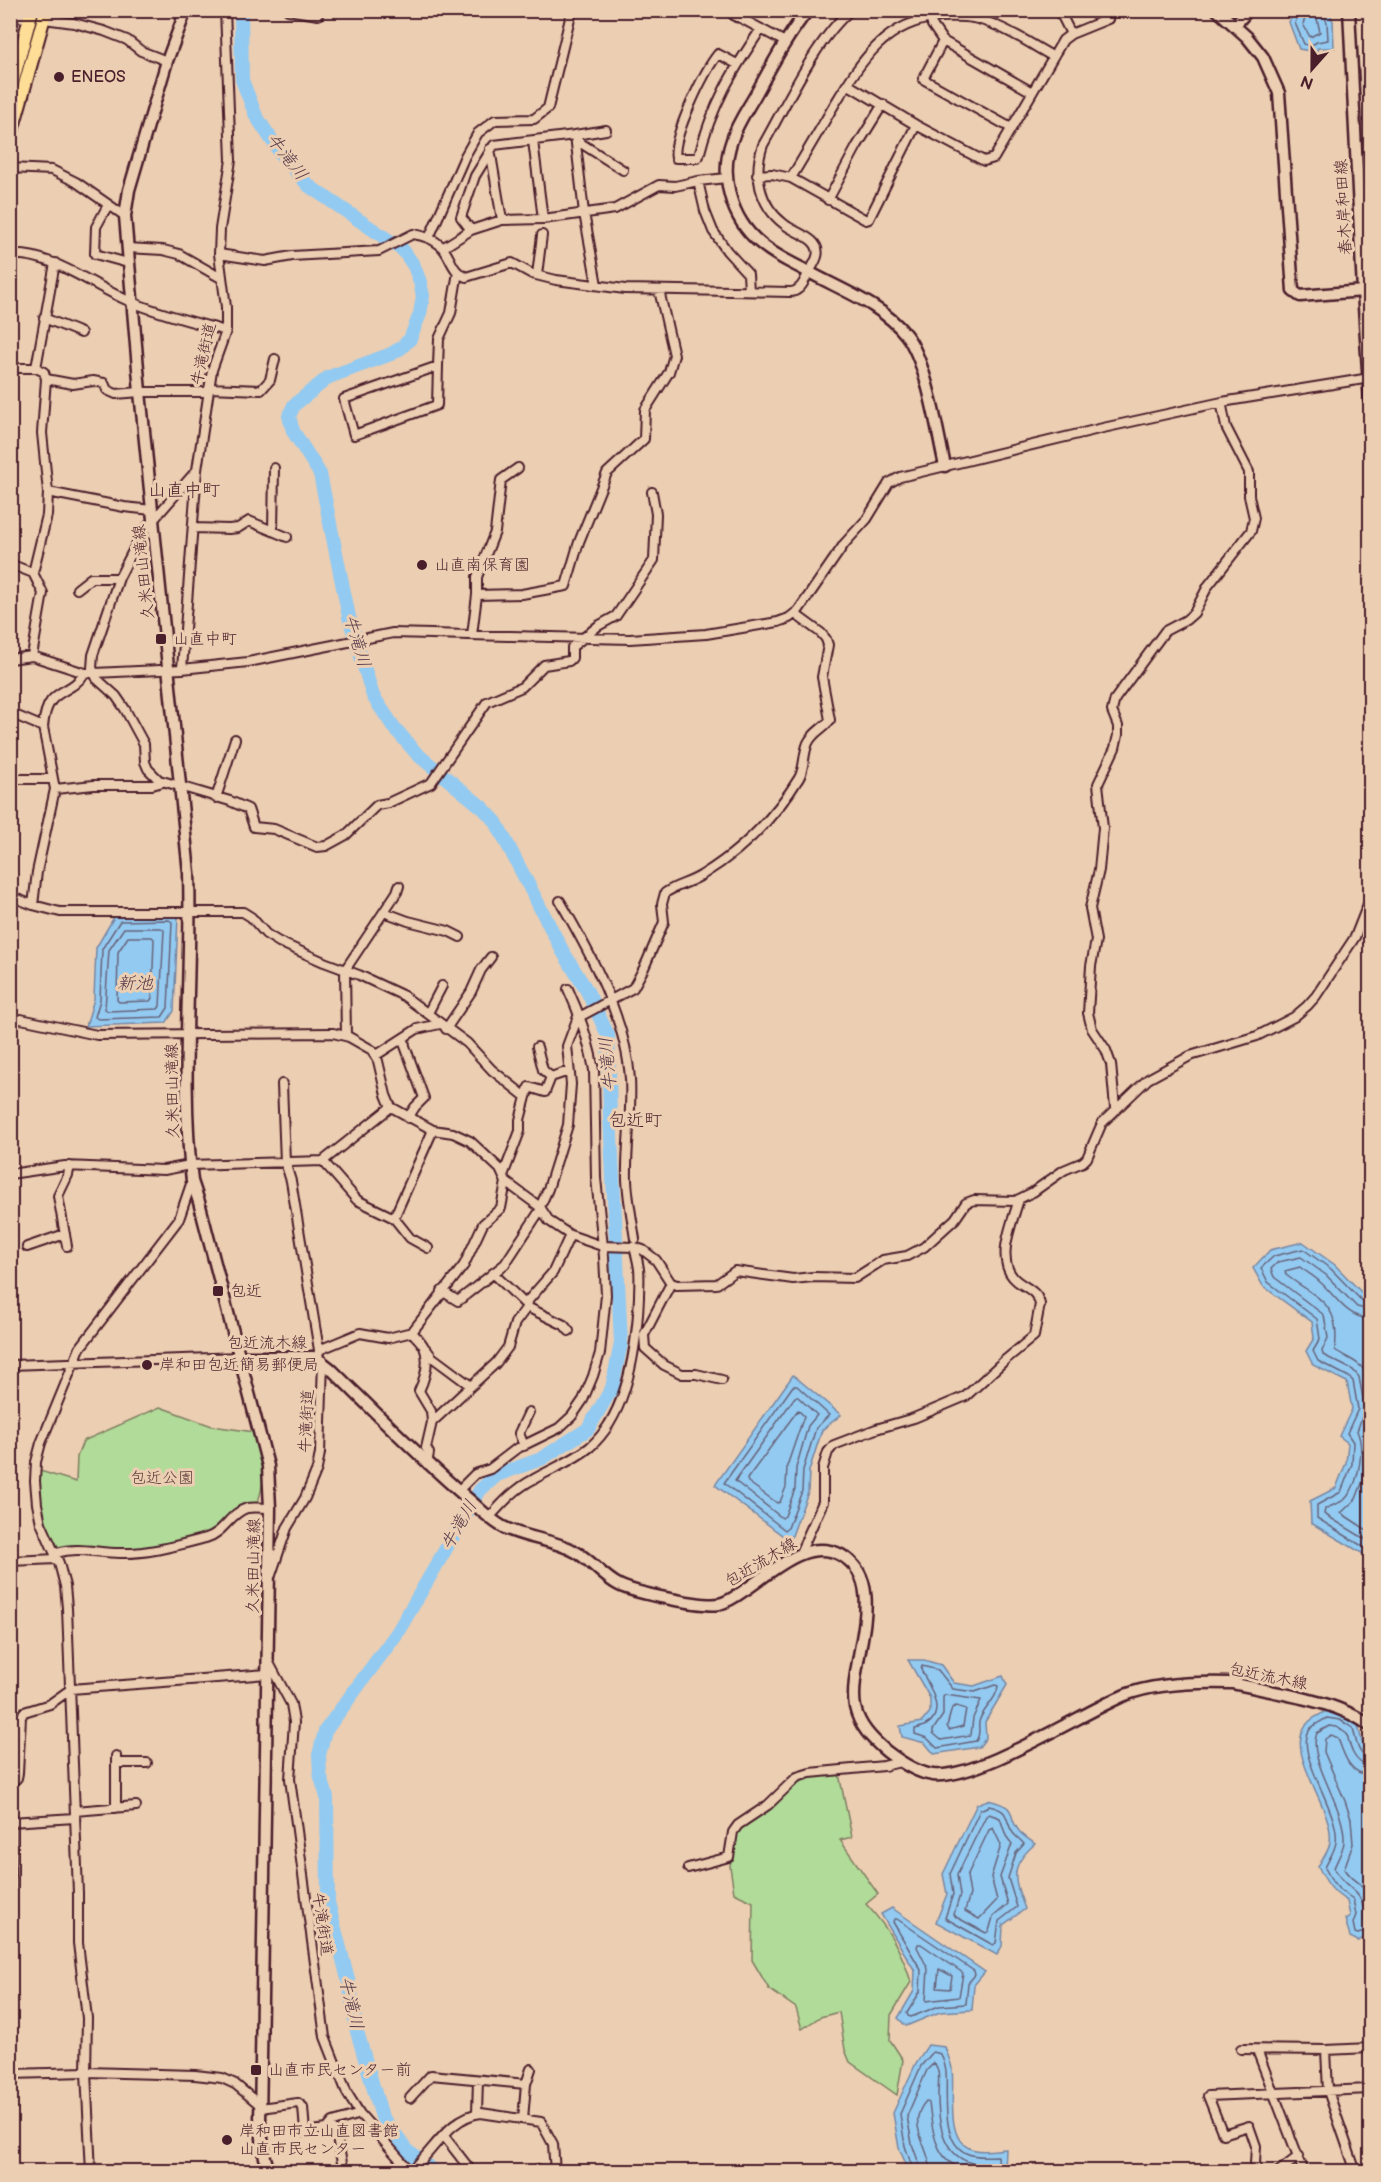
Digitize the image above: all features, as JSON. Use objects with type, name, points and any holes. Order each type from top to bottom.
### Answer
[{"type":"main road","points":[[11,90],[13,76],[32,14]]},
{"type":"main road","points":[[10,138],[45,15]]},
{"type":"street","name":"久米田山滝線","points":[[186,10],[167,61],[129,190],[125,216],[140,392],[189,873],[187,1034],[190,1165],[192,1181],[268,1466],[270,1508],[268,1674],[260,2106],[261,2133],[269,2172]]},
{"type":"street","name":"牛滝街道","points":[[182,669],[197,470],[212,370],[226,331],[226,307],[219,254],[219,229],[231,160],[225,10]]},
{"type":"street","points":[[288,10],[318,15]]},
{"type":"street","points":[[429,238],[465,156],[478,133],[495,120],[534,119],[548,108],[572,10]]},
{"type":"street","points":[[808,10],[785,42],[732,139],[727,161],[730,197],[743,225],[754,238],[770,250],[886,315],[906,334],[918,354],[945,466]]},
{"type":"street","points":[[219,254],[265,261],[292,256],[379,252],[409,235],[436,240],[444,247],[458,272],[466,277],[512,263],[537,275],[556,280],[597,285],[659,290],[790,292],[797,290],[817,260],[818,250],[813,242],[785,225],[770,210],[761,195],[758,160],[763,145],[819,48],[830,32],[851,10]]},
{"type":"street","points":[[1054,10],[1062,16],[1071,34]]},
{"type":"street","points":[[847,84],[916,125],[984,161],[994,158],[1063,40],[1071,34],[1108,19],[1106,10]]},
{"type":"street","points":[[1217,10],[1247,37],[1263,57],[1279,93],[1293,291],[1300,296],[1363,291]]},
{"type":"street","points":[[1234,25],[1248,10]]},
{"type":"street","name":"春木岸和田線","points":[[1349,10],[1365,217],[1363,291],[1371,402]]},
{"type":"street","points":[[733,13],[785,42]]},
{"type":"street","points":[[10,17],[32,14]]},
{"type":"street","points":[[790,178],[860,63],[882,39],[929,14],[974,18],[998,27],[1052,56]]},
{"type":"street","points":[[929,14],[935,32],[943,41],[1032,92]]},
{"type":"street","points":[[45,15],[127,40],[141,51],[167,61]]},
{"type":"street","points":[[737,64],[718,54],[711,62],[691,101],[680,131],[676,158],[697,158],[699,156],[710,118],[737,64],[761,29]]},
{"type":"street","points":[[943,41],[923,79],[1011,128]]},
{"type":"street","points":[[13,76],[25,87]]},
{"type":"street","points":[[11,90],[25,87]]},
{"type":"street","points":[[828,200],[883,104]]},
{"type":"street","points":[[758,175],[772,174],[790,178],[866,220],[869,219],[916,125]]},
{"type":"street","points":[[471,230],[461,217],[475,176],[494,146],[606,130]]},
{"type":"street","points":[[574,135],[579,142],[623,170]]},
{"type":"street","points":[[574,135],[584,213],[597,285]]},
{"type":"street","points":[[533,141],[543,219]]},
{"type":"street","points":[[490,149],[502,220]]},
{"type":"street","points":[[10,168],[52,170],[76,182],[125,216]]},
{"type":"street","points":[[444,247],[471,230],[502,220],[543,219],[615,208],[659,185],[675,186],[727,178]]},
{"type":"street","points":[[698,181],[705,211],[713,231],[748,274],[749,291]]},
{"type":"street","points":[[108,205],[96,227],[95,254],[128,263]]},
{"type":"street","points":[[537,275],[542,235]]},
{"type":"street","points":[[127,248],[163,250],[179,254],[221,278]]},
{"type":"street","points":[[10,255],[32,255],[55,263],[103,290],[133,303],[162,314],[226,331]]},
{"type":"street","points":[[36,368],[55,263]]},
{"type":"street","points":[[438,366],[344,399],[354,435],[437,405],[439,339],[451,313],[458,272]]},
{"type":"street","points":[[477,595],[522,594],[566,586],[579,542],[607,473],[644,439],[645,410],[672,364],[674,355],[671,337],[659,290]]},
{"type":"street","points":[[44,318],[81,333]]},
{"type":"street","points":[[46,379],[73,384],[93,381],[104,383],[107,390],[116,394],[261,390],[270,380],[275,359]]},
{"type":"street","points":[[10,368],[36,368],[44,372],[46,379],[42,433],[48,492],[47,516],[33,573],[43,593],[33,656]]},
{"type":"street","points":[[10,659],[33,656],[85,673],[182,669],[248,662],[393,633],[630,639],[706,634],[778,622],[795,614],[809,598],[844,543],[867,519],[889,483],[900,477],[1222,402],[1370,378]]},
{"type":"street","points":[[1115,1108],[1111,1064],[1106,1050],[1092,1029],[1088,1013],[1091,966],[1096,940],[1090,908],[1100,870],[1103,828],[1098,784],[1115,748],[1118,735],[1118,726],[1112,711],[1115,699],[1165,631],[1194,613],[1208,586],[1253,526],[1249,472],[1226,427],[1222,406]]},
{"type":"street","points":[[273,531],[274,468]]},
{"type":"street","points":[[472,635],[477,577],[495,532],[501,480],[518,468]]},
{"type":"street","points":[[197,470],[153,515],[137,539],[119,578],[93,655],[92,668],[125,709],[144,744],[145,762],[148,769],[163,782],[248,809],[254,827],[274,830],[316,847],[326,846],[346,835],[377,805],[388,803],[431,783],[487,702],[522,687],[544,665],[569,661],[572,658],[572,647],[616,616],[654,560],[656,514],[652,492]]},
{"type":"street","points":[[48,492],[153,515]]},
{"type":"street","points":[[194,528],[238,528],[249,521],[287,537]]},
{"type":"street","points":[[10,564],[33,573]]},
{"type":"street","points":[[77,589],[91,578],[119,578]]},
{"type":"street","points":[[442,1291],[458,1301],[505,1264],[541,1208],[549,1190],[568,1125],[571,1100],[567,1046],[581,1015],[633,988],[664,922],[662,904],[665,893],[717,865],[756,832],[776,810],[800,777],[809,741],[830,720],[822,677],[828,645],[822,633],[795,614]]},
{"type":"street","points":[[33,905],[37,872],[55,789],[43,727],[44,718],[53,697],[81,680],[85,673]]},
{"type":"street","points":[[10,713],[43,727]]},
{"type":"street","points":[[216,798],[235,739]]},
{"type":"street","points":[[10,779],[53,779]]},
{"type":"street","points":[[55,789],[94,785],[152,785],[163,782]]},
{"type":"street","points":[[346,1036],[345,969],[399,886]]},
{"type":"street","points":[[10,896],[60,912],[190,910],[243,912],[251,917],[266,934],[324,962],[389,988],[428,1013],[467,1043],[492,1070],[526,1096]]},
{"type":"street","points":[[506,1182],[541,1208],[549,1221],[570,1235],[604,1246],[632,1244],[644,1250],[656,1260],[671,1283],[677,1285],[717,1284],[735,1271],[793,1279],[855,1278],[883,1260],[907,1256],[924,1247],[955,1220],[966,1203],[974,1200],[1015,1201],[1043,1186],[1064,1170],[1083,1162],[1087,1158],[1102,1123],[1115,1108],[1148,1079],[1165,1068],[1190,1056],[1257,1036],[1294,1017],[1316,996],[1355,937],[1371,898]]},
{"type":"street","points":[[485,1514],[532,1479],[575,1458],[602,1434],[615,1412],[629,1371],[638,1315],[640,1271],[632,1244],[627,1179],[630,1077],[626,1050],[599,971],[560,901]]},
{"type":"street","points":[[384,912],[448,931],[460,937]]},
{"type":"street","points":[[375,1056],[417,1029],[443,1026],[471,992],[481,970],[491,957]]},
{"type":"street","points":[[428,1013],[442,986]]},
{"type":"street","points":[[461,1493],[475,1474],[490,1469],[505,1456],[559,1428],[572,1416],[583,1400],[600,1353],[606,1295],[604,1246],[595,1169],[594,1070],[581,1015],[568,989]]},
{"type":"street","points":[[11,1022],[21,1019],[97,1035],[333,1033],[346,1036],[372,1050],[391,1107],[433,1130],[453,1133],[470,1141],[504,1173]]},
{"type":"street","points":[[404,1038],[424,1098],[408,1118]]},
{"type":"street","points":[[537,1047],[543,1070],[551,1077]]},
{"type":"street","points":[[320,1357],[360,1333],[388,1338],[411,1332],[464,1265],[483,1224],[501,1208],[506,1182],[504,1173],[520,1131],[520,1120],[529,1087],[545,1092],[551,1077],[569,1071]]},
{"type":"street","name":"牛滝街道","points":[[269,1580],[287,1528],[305,1498],[317,1469],[320,1453],[320,1357],[291,1181],[285,1162],[282,1084]]},
{"type":"street","points":[[10,1174],[70,1166],[164,1170],[190,1165],[323,1161],[391,1107]]},
{"type":"street","points":[[394,1218],[433,1130]]},
{"type":"street","points":[[323,1161],[357,1200],[394,1218],[410,1238],[428,1248]]},
{"type":"street","points":[[67,1246],[58,1196],[70,1166]]},
{"type":"street","points":[[91,2172],[86,2072],[87,2018],[79,1959],[71,1689],[65,1586],[57,1556],[41,1523],[34,1481],[36,1462],[73,1362],[92,1331],[179,1219],[192,1181]]},
{"type":"street","points":[[800,1553],[823,1502],[825,1460],[834,1445],[914,1418],[966,1396],[1034,1336],[1039,1298],[1014,1280],[1005,1261],[1005,1252],[1019,1199]]},
{"type":"street","points":[[27,1247],[65,1234]]},
{"type":"street","points":[[432,1422],[496,1363],[508,1347],[515,1323],[553,1272],[570,1235]]},
{"type":"street","points":[[493,1273],[526,1306],[564,1325],[569,1331]]},
{"type":"street","points":[[671,1283],[644,1335],[645,1348],[664,1365],[682,1374],[696,1374],[722,1380]]},
{"type":"street","points":[[411,1332],[432,1357],[471,1386]]},
{"type":"street","points":[[424,1347],[427,1362],[425,1377],[419,1391],[431,1411],[432,1422],[426,1448],[429,1453],[427,1464]]},
{"type":"street","name":"包近流木線","points":[[10,1365],[240,1357],[320,1357],[427,1464],[485,1514],[517,1533],[572,1550],[610,1580],[629,1589],[720,1604],[733,1598],[800,1553],[820,1550],[841,1555],[861,1576],[866,1601],[858,1658],[855,1705],[860,1723],[873,1740],[900,1762],[929,1774],[948,1776],[991,1761],[1127,1694],[1153,1688],[1215,1682],[1232,1683],[1341,1708],[1358,1716],[1371,1726]]},
{"type":"street","points":[[524,1446],[519,1433],[529,1412]]},
{"type":"street","points":[[10,1561],[57,1556],[70,1548],[121,1553],[150,1551],[210,1537],[223,1529],[238,1512],[248,1508],[270,1508]]},
{"type":"street","name":"牛滝街道","points":[[268,1659],[291,1704],[294,1722],[290,1779],[325,2037],[347,2093],[360,2114],[411,2171]]},
{"type":"street","points":[[11,1914],[10,1785],[17,1778],[18,1773],[21,1717],[24,1712],[50,1704],[71,1689],[268,1674]]},
{"type":"street","points":[[116,1808],[116,1760],[147,1763]]},
{"type":"street","points":[[688,1868],[729,1857],[733,1833],[738,1825],[768,1805],[797,1777],[810,1773],[884,1766],[900,1762]]},
{"type":"street","points":[[11,1822],[136,1806]]},
{"type":"street","points":[[1241,2049],[1371,2048]]},
{"type":"street","points":[[1257,2050],[1304,2172]]},
{"type":"street","points":[[1326,2050],[1328,2091],[1356,2172]]},
{"type":"street","points":[[523,2119],[525,2084],[531,2069]]},
{"type":"street","points":[[10,2073],[184,2074],[222,2078],[235,2085],[260,2106],[298,2103],[303,2107],[305,2132],[327,2129],[333,2122],[360,2114]]},
{"type":"street","points":[[410,2098],[431,2076],[525,2084]]},
{"type":"street","points":[[477,2113],[478,2080]]},
{"type":"street","points":[[1259,2172],[1256,2163],[1256,2146],[1249,2126],[1222,2134],[1208,2096],[1371,2089]]},
{"type":"street","points":[[411,2171],[460,2121],[477,2113],[541,2121],[553,2144],[555,2172]]},
{"type":"street","points":[[331,2126],[336,2134],[344,2172]]},
{"type":"street","points":[[444,2136],[472,2172]]},
{"type":"street","points":[[1278,2172],[1299,2156]]},
{"type":"green space","points":[[1370,56],[1370,196],[1364,57]]},
{"type":"green space","name":"包近公園","points":[[160,1407],[212,1426],[254,1432],[263,1476],[257,1504],[247,1505],[211,1533],[189,1539],[129,1550],[113,1551],[79,1545],[59,1548],[48,1528],[42,1510],[37,1470],[76,1482],[77,1457],[83,1441]]},
{"type":"green space","points":[[839,1774],[852,1837],[840,1840],[878,1894],[866,1904],[893,1940],[911,1982],[891,2015],[890,2040],[903,2060],[897,2095],[850,2062],[845,2050],[839,2012],[820,2017],[802,2029],[796,2008],[769,1989],[752,1960],[753,1902],[734,1893],[730,1866],[736,1835],[743,1826],[769,1810],[795,1784],[810,1777]]},
{"type":"water","points":[[1295,11],[1329,12],[1333,21],[1334,48],[1318,48],[1316,52],[1299,49],[1289,22]]},
{"type":"water","name":"新池","points":[[174,914],[178,917],[174,1011],[166,1023],[86,1026],[94,999],[96,948],[113,919],[113,915]]},
{"type":"water","points":[[1303,1242],[1335,1265],[1365,1296],[1370,1297],[1370,1558],[1311,1523],[1310,1501],[1336,1488],[1346,1463],[1348,1443],[1339,1436],[1352,1409],[1347,1382],[1313,1365],[1306,1351],[1314,1338],[1312,1322],[1263,1286],[1253,1268],[1270,1250]]},
{"type":"water","points":[[793,1375],[841,1415],[822,1430],[809,1471],[808,1492],[790,1541],[715,1485]]},
{"type":"water","points":[[908,1660],[924,1660],[941,1665],[954,1683],[974,1686],[1003,1676],[1007,1685],[985,1722],[986,1738],[979,1747],[934,1754],[925,1743],[902,1737],[900,1726],[922,1722],[930,1712],[930,1698]]},
{"type":"water","points":[[1326,1711],[1342,1714],[1358,1725],[1362,1742],[1370,1756],[1370,1935],[1358,1941],[1350,1937],[1345,1919],[1350,1916],[1347,1901],[1330,1886],[1318,1866],[1330,1842],[1329,1828],[1301,1750],[1301,1736],[1307,1724]]},
{"type":"water","points":[[988,1800],[1009,1809],[1019,1831],[1035,1844],[1026,1852],[1017,1867],[1016,1881],[1025,1909],[1003,1925],[1002,1946],[997,1955],[936,1922],[947,1894],[943,1874],[977,1804]]},
{"type":"water","points":[[892,1908],[985,1972],[974,1985],[972,2010],[940,2012],[906,2026],[898,2018],[914,1991],[915,1971],[881,1914]]},
{"type":"water","points":[[928,2045],[945,2047],[950,2061],[953,2078],[954,2124],[957,2134],[969,2148],[987,2151],[1006,2149],[1005,2171],[909,2171],[899,2148],[893,2113],[916,2063]]},
{"type":"waterway","name":"牛滝川","points":[[241,10],[242,80],[256,116],[283,157],[309,186],[403,250],[414,266],[423,296],[420,314],[410,339],[401,348],[391,354],[329,377],[294,405],[289,416],[293,431],[320,474],[349,617],[373,696],[393,726],[417,754],[483,808],[496,822],[562,950],[587,991],[608,1035],[621,1343],[612,1388],[588,1429],[541,1459],[497,1475],[480,1490],[397,1633],[325,1731],[319,1755],[320,1774],[327,1797],[328,1902],[350,1987],[356,2028],[382,2117],[409,2152],[436,2172]]},
{"type":"place","name":"ENEOS","points":[[59,77]]},
{"type":"place","name":"山直南保育園","points":[[422,565]]},
{"type":"place","name":"山直中町","points":[[161,639]]},
{"type":"place","name":"包近","points":[[218,1291]]},
{"type":"place","name":"岸和田包近簡易郵便局","points":[[147,1365]]},
{"type":"place","name":"山直市民センター前","points":[[256,2070]]},
{"type":"place","name":"岸和田市立山直図書館 山直市民センター","points":[[227,2140]]},
{"type":"district","name":"山直中町","points":[[184,490]]},
{"type":"district","name":"包近町","points":[[635,1120]]}]
